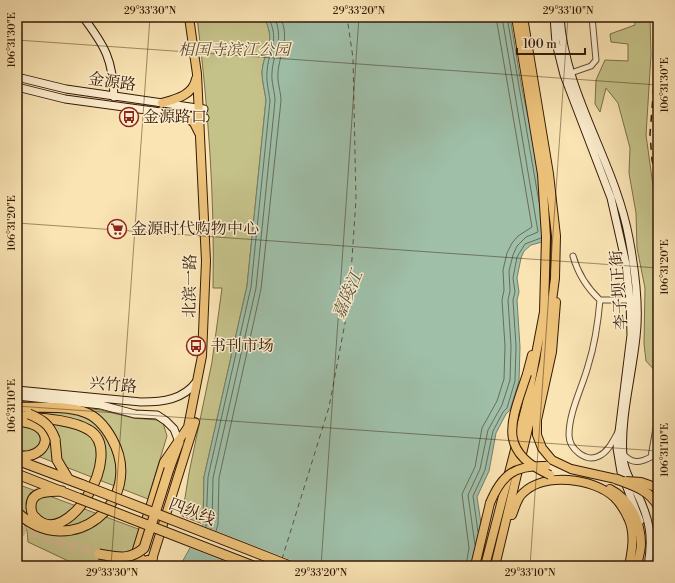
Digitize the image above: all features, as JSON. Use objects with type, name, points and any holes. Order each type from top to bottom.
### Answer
[{"type":"highway","points":[[17,409],[44,421],[51,428],[55,439],[57,460],[69,480]]},
{"type":"highway","points":[[17,409],[73,409],[84,412],[93,417],[108,432],[114,443],[119,460],[120,480],[118,490],[110,506],[94,522],[75,530],[64,532],[43,528],[23,518],[17,512]]},
{"type":"highway","points":[[17,416],[79,425],[90,430],[96,437],[102,450],[96,478],[87,496],[74,514],[62,523],[51,524],[41,522],[35,518],[30,508],[31,502],[36,494],[42,492],[62,491]]},
{"type":"highway","points":[[17,421],[36,424],[40,427],[46,438],[45,443],[38,454],[31,456],[17,456]]},
{"type":"highway","points":[[126,566],[117,560],[99,554],[127,557],[137,554],[144,548],[179,442]]},
{"type":"highway","name":"四纵线","points":[[17,460],[290,566]]},
{"type":"highway","name":"四纵线","points":[[17,474],[254,566]]},
{"type":"highway","points":[[616,479],[637,487],[650,496],[658,506]]},
{"type":"highway","points":[[654,566],[658,553]]},
{"type":"main road","points":[[83,17],[99,38],[108,57],[113,82],[114,97]]},
{"type":"main road","name":"北滨一路","points":[[189,17],[202,108]]},
{"type":"main road","name":"北滨一路","points":[[150,566],[194,422],[206,355],[211,262],[202,108],[194,17]]},
{"type":"main road","points":[[485,566],[526,407],[544,312],[546,174],[516,17]]},
{"type":"main road","points":[[523,17],[556,236],[555,278],[557,309],[552,352],[537,420],[537,434],[542,448],[552,460],[570,469]]},
{"type":"main road","name":"李子坝正街","points":[[554,17],[567,74],[611,198],[622,240],[630,300],[631,335],[617,448],[621,472],[637,511],[643,532],[644,545],[641,566]]},
{"type":"main road","name":"李子坝正街","points":[[559,42],[560,17]]},
{"type":"main road","points":[[159,112],[164,110],[164,105],[162,103],[176,100],[186,94],[195,84],[197,74]]},
{"type":"main road","name":"李子坝正街","points":[[567,74],[619,196],[632,254],[637,301],[636,336],[623,433],[623,454],[626,471],[643,504],[651,530],[652,544],[648,566]]},
{"type":"main road","name":"金源路","points":[[17,77],[45,85],[114,97],[202,108]]},
{"type":"main road","name":"金源路","points":[[17,87],[65,99],[202,118]]},
{"type":"main road","points":[[184,116],[194,123],[200,136]]},
{"type":"main road","name":"北滨一路","points":[[132,566],[164,462],[188,427],[202,356],[206,261],[200,136],[202,118]]},
{"type":"main road","points":[[495,566],[544,362],[555,278]]},
{"type":"main road","points":[[544,312],[513,418],[513,441],[524,460],[535,468],[590,485],[615,498],[629,520],[632,536],[631,566]]},
{"type":"main road","name":"兴竹路","points":[[17,390],[141,402],[160,402],[176,398],[192,388],[198,379]]},
{"type":"main road","name":"兴竹路","points":[[17,396],[101,406],[135,414],[157,415],[166,420],[174,429],[179,442]]},
{"type":"main road","points":[[135,414],[141,413],[146,409],[144,404],[141,402]]},
{"type":"main road","points":[[475,566],[490,503],[496,489],[513,470],[529,465],[570,469],[616,479],[641,482],[658,488]]},
{"type":"main road","points":[[499,566],[511,518],[522,493],[543,480],[573,481]]},
{"type":"main road","points":[[137,551],[142,560],[146,561],[153,558]]},
{"type":"street","points":[[567,74],[591,66],[596,60],[592,17]]},
{"type":"street","points":[[573,256],[576,268],[586,287],[600,300],[630,300]]},
{"type":"street","points":[[600,300],[596,336],[574,409],[569,436],[578,453],[592,458],[600,456],[607,451],[618,432]]},
{"type":"street","points":[[623,454],[628,460],[634,462],[644,461],[651,457],[656,428],[658,426]]},
{"type":"green space","name":"相国寺滨江公园","points":[[197,17],[264,17],[268,26],[270,39],[262,72],[266,100],[247,286],[204,477],[203,524],[182,516],[189,473],[212,362],[222,288],[213,288],[213,221],[210,152]]},
{"type":"green space","points":[[634,17],[650,17],[651,55],[646,135],[658,213],[658,374],[646,361],[644,344],[645,288],[637,248],[636,213],[629,173],[630,148],[618,103],[606,88],[600,112],[595,104],[596,80],[605,60],[628,61],[628,44],[611,42],[610,34],[635,25]]},
{"type":"green space","points":[[17,401],[101,410],[133,418],[157,420],[163,423],[167,436],[148,499],[17,448]]},
{"type":"green space","points":[[17,484],[141,530],[127,566],[79,566],[28,542],[25,526],[17,520]]},
{"type":"water","name":"嘉陵江","points":[[264,17],[510,17],[522,89],[534,145],[548,237],[542,242],[531,245],[524,251],[521,258],[517,278],[519,292],[517,300],[520,347],[519,381],[510,410],[506,414],[496,433],[489,471],[477,497],[485,549],[480,566],[180,566],[203,524],[204,477],[247,286],[266,100],[262,72],[270,40],[268,26]]},
{"type":"pier","points":[[201,525],[306,566],[236,566],[188,547]]},
{"type":"ferry route","points":[[282,559],[329,407],[349,302],[356,200],[353,58],[347,17]]},
{"type":"tunnel","points":[[17,529],[99,554]]},
{"type":"railway","points":[[654,17],[654,84],[650,134],[652,160],[658,187]]},
{"type":"place","name":"金源路口","points":[[129,117]]},
{"type":"place","name":"金源时代购物中心","points":[[117,229]]},
{"type":"place","name":"书刊市场","points":[[196,346]]}]
